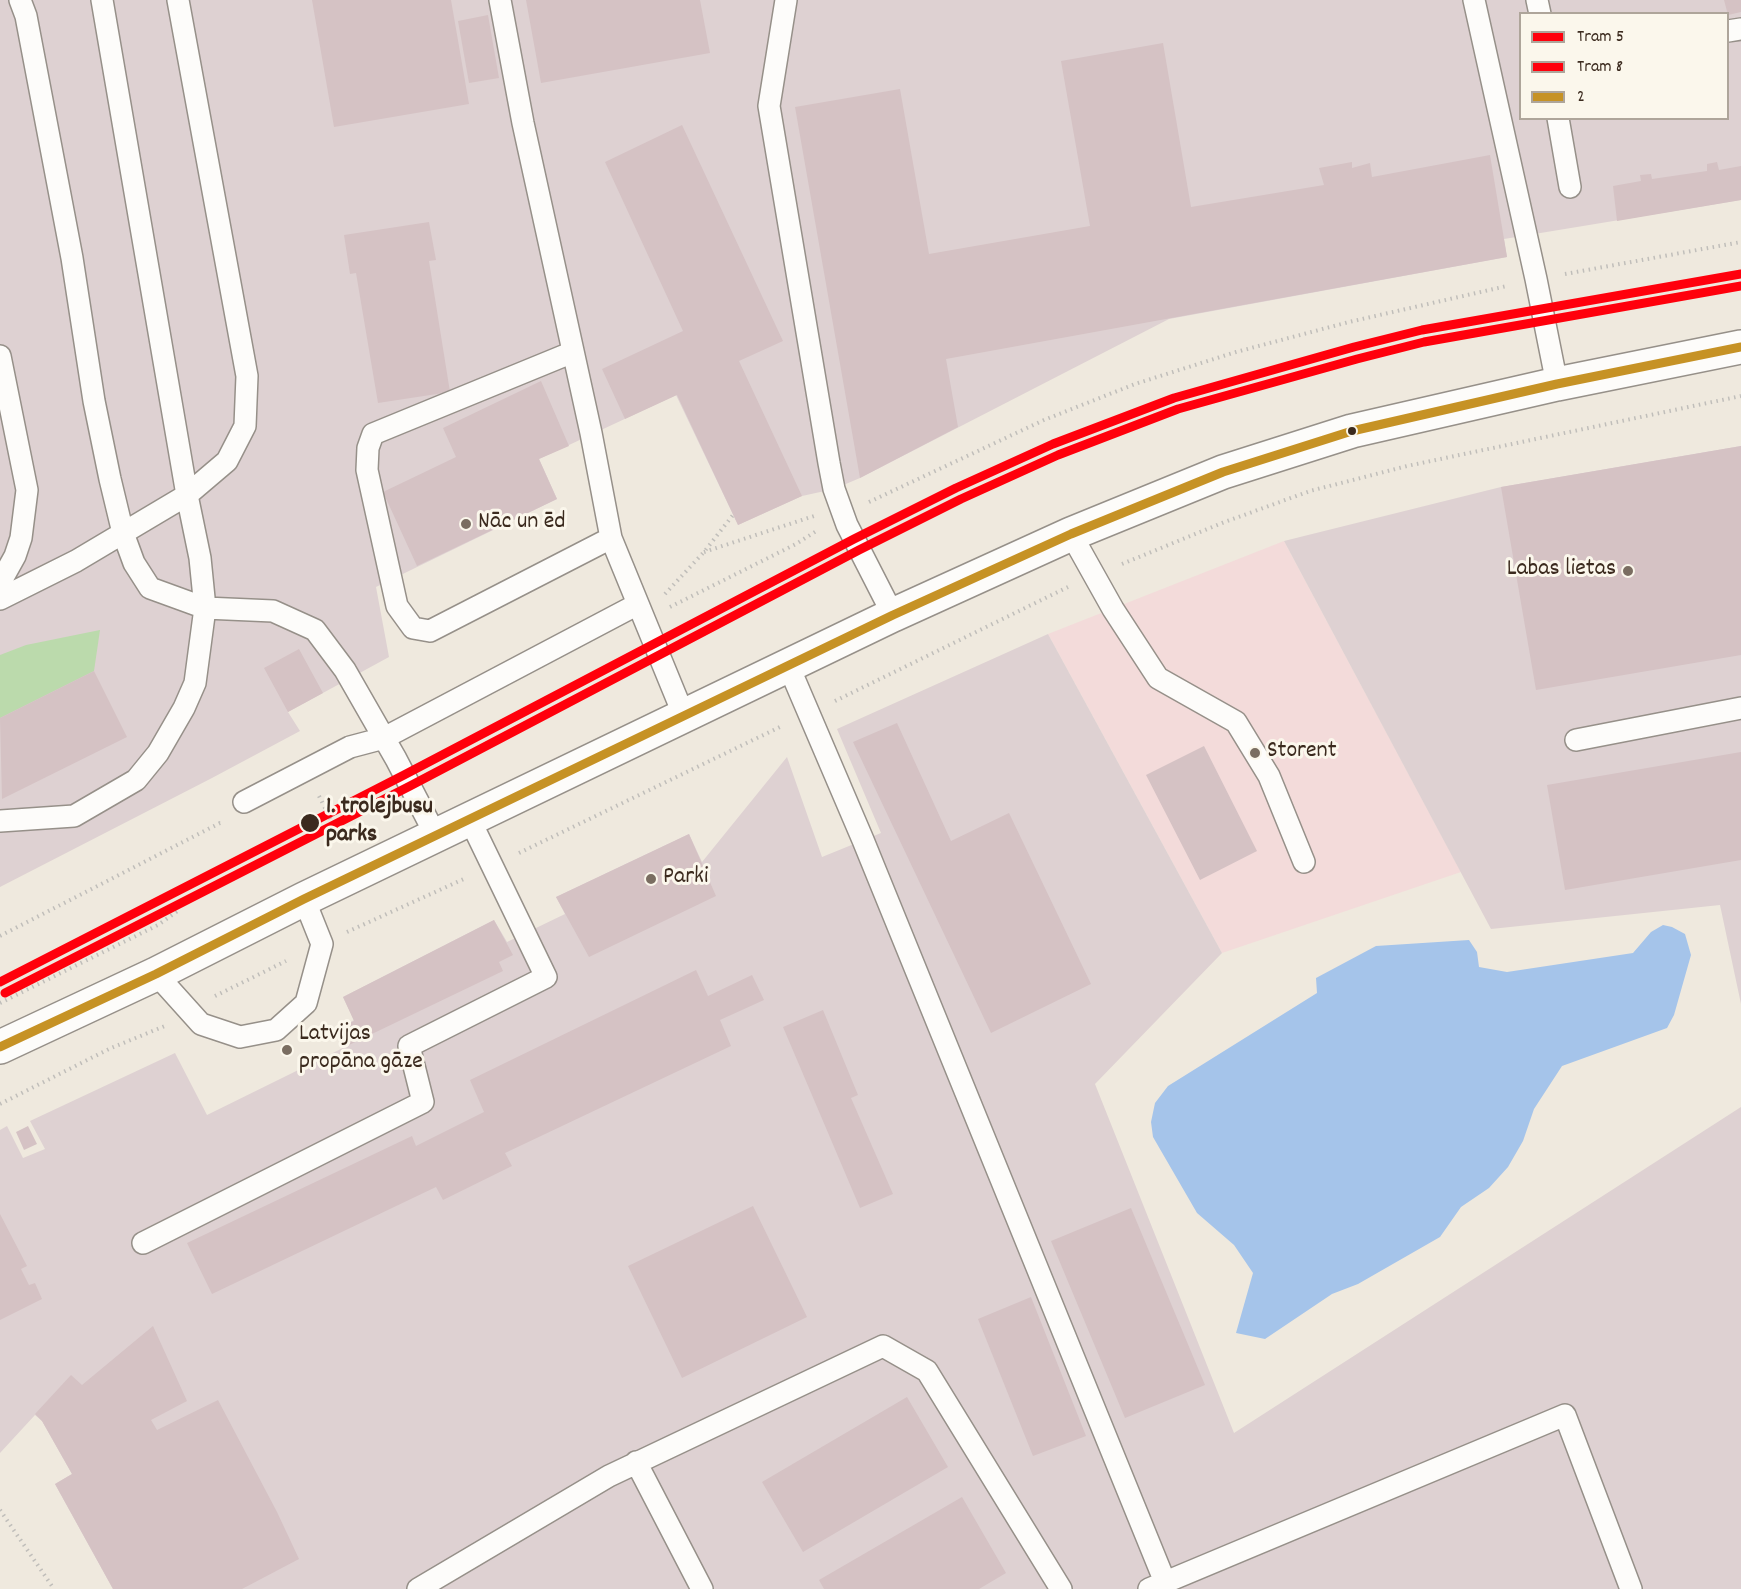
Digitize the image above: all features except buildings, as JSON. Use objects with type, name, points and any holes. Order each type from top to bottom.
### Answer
[{"type":"main road","points":[[0,1047],[156,974],[304,899],[893,615],[1071,534],[1223,472],[1352,430],[1557,384],[1741,347]]},
{"type":"lane","points":[[20,0],[26,16],[72,258],[94,401],[123,533],[134,563],[150,588],[205,608],[273,611],[315,630],[345,670],[436,836]]},
{"type":"lane","points":[[0,821],[74,816],[136,780],[158,753],[184,708],[195,683],[205,608],[200,558],[187,495],[102,0]]},
{"type":"lane","points":[[0,599],[75,561],[187,495],[227,461],[246,426],[247,376],[178,0]]},
{"type":"lane","points":[[500,0],[523,123],[611,538],[684,716]]},
{"type":"lane","points":[[786,0],[769,106],[831,472],[834,489],[847,525],[893,615]]},
{"type":"lane","points":[[1474,0],[1557,384]]},
{"type":"lane","points":[[1558,120],[1570,187]]},
{"type":"lane","points":[[573,352],[373,434],[368,448],[367,470],[397,606],[413,628],[430,631],[611,538]]},
{"type":"lane","points":[[0,356],[27,490],[21,538],[15,556],[0,583]]},
{"type":"lane","points":[[1071,534],[1094,576],[1158,678],[1236,722],[1269,776],[1304,862]]},
{"type":"lane","points":[[244,802],[350,747],[384,738],[640,610]]},
{"type":"lane","points":[[789,667],[868,851],[1157,1586],[1565,1415],[1631,1589]]},
{"type":"lane","points":[[1576,740],[1741,708]]},
{"type":"lane","points":[[143,1243],[423,1102],[408,1046],[546,977],[470,820]]},
{"type":"lane","points":[[156,974],[201,1024],[240,1037],[276,1030],[306,1003],[322,944],[304,899]]},
{"type":"lane","points":[[418,1589],[609,1476],[883,1346],[927,1371],[1061,1589]]},
{"type":"lane","points":[[636,1462],[702,1589]]},
{"type":"path","points":[[640,610],[665,609],[796,544],[844,513],[1044,420],[1135,384],[1236,352],[1327,328],[1536,279],[1741,242]]},
{"type":"path","points":[[0,1104],[111,1048],[172,1024],[210,998],[492,866],[1050,596],[1211,527],[1310,491],[1407,466],[1741,396]]},
{"type":"path","points":[[704,552],[819,515],[844,513]]},
{"type":"path","points":[[640,610],[704,552],[733,515]]},
{"type":"path","points":[[317,793],[336,830]]},
{"type":"path","points":[[0,936],[220,823],[232,824]]},
{"type":"path","points":[[0,1003],[158,926],[179,910]]},
{"type":"path","points":[[0,1510],[54,1589]]},
{"type":"shaded area","points":[[0,0],[1741,0],[1741,200],[1504,239],[1507,257],[1169,319],[860,478],[834,489],[802,496],[738,525],[676,395],[539,459],[557,499],[376,587],[389,657],[288,712],[300,731],[0,887]]},
{"type":"shaded area","points":[[1741,446],[1741,1004],[1720,905],[1491,929],[1284,541],[1501,487]]},
{"type":"shaded area","name":"Storent","points":[[1284,541],[1461,872],[1222,953],[1048,634]]},
{"type":"shaded area","points":[[1048,634],[1222,953],[1095,1084],[1234,1433],[1741,1107],[1741,1589],[113,1589],[55,1484],[72,1474],[42,1421],[35,1415],[0,1453],[0,1130],[7,1126],[23,1158],[45,1149],[30,1121],[175,1053],[207,1115],[349,1045],[340,1028],[354,1020],[343,997],[494,920],[507,942],[565,914],[556,897],[689,834],[702,862],[787,757],[822,857],[881,833],[837,729]]},
{"type":"green space","points":[[100,630],[94,671],[0,718],[0,655],[26,645]]},
{"type":"water","points":[[1663,925],[1685,934],[1691,955],[1674,1015],[1667,1028],[1562,1066],[1534,1109],[1523,1141],[1508,1167],[1489,1188],[1461,1207],[1440,1237],[1358,1284],[1332,1294],[1265,1339],[1236,1333],[1253,1273],[1234,1245],[1197,1213],[1153,1137],[1151,1122],[1155,1103],[1168,1086],[1317,993],[1316,978],[1376,946],[1469,940],[1477,952],[1479,967],[1507,972],[1633,953],[1651,932]]},
{"type":"tram line","name":"5","points":[[0,982],[404,775],[854,539],[956,488],[1053,444],[1174,398],[1422,330],[1741,274]]},
{"type":"tram line","name":"8","points":[[5,993],[410,786],[859,550],[961,499],[1058,455],[1178,409],[1424,342],[1741,286]]},
{"type":"transit line","name":"2","points":[[0,1047],[156,974],[304,899],[893,615],[1071,534],[1223,472],[1352,431],[1557,384],[1741,347]]},
{"type":"place","name":"Nāc un ēd","points":[[466,524]]},
{"type":"place","name":"Labas lietas","points":[[1628,571]]},
{"type":"place","name":"Storent","points":[[1255,753]]},
{"type":"place","name":"1. trolejbusu parks","points":[[310,823]]},
{"type":"place","name":"Parki","points":[[651,879]]},
{"type":"place","name":"Latvijas propāna gāze","points":[[287,1050]]}]
